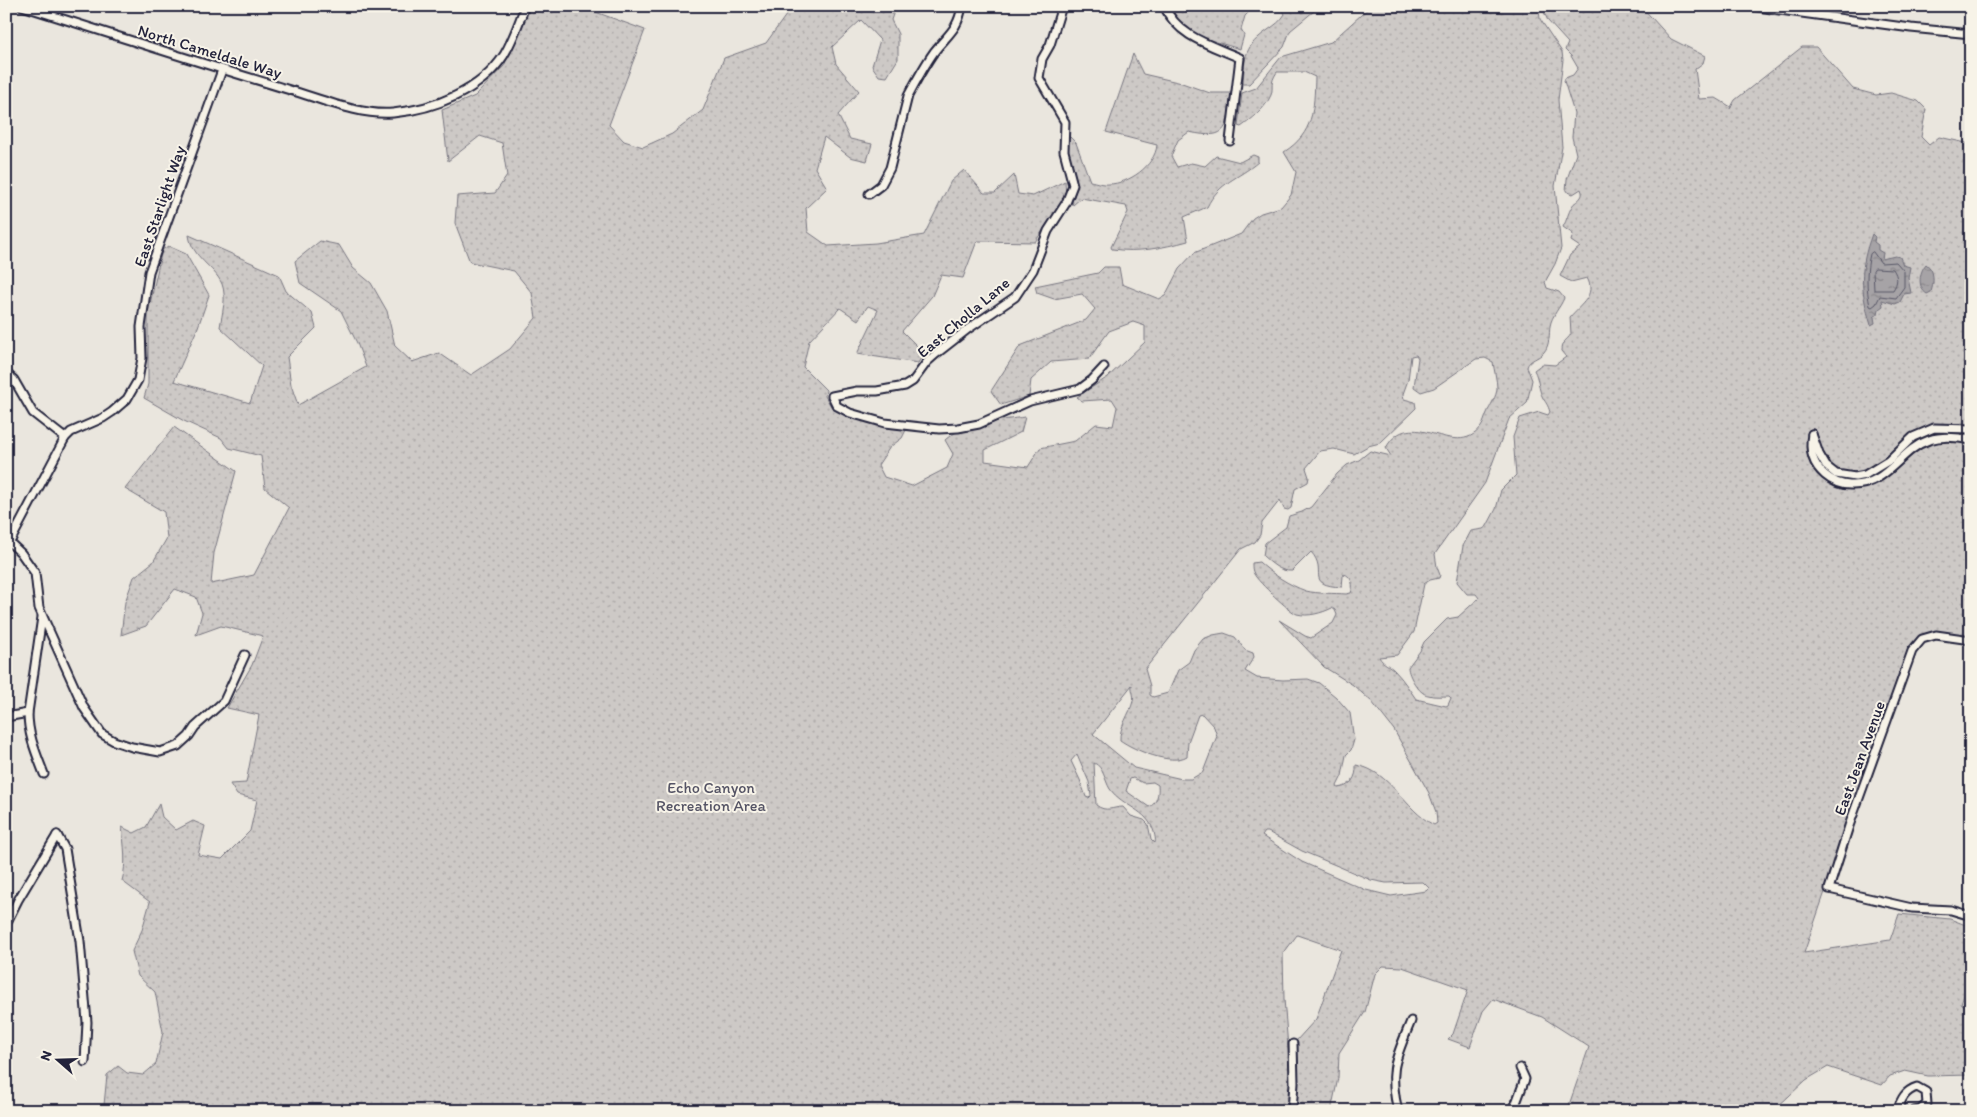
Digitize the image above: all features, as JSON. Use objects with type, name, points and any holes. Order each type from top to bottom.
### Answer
[{"type":"street","name":"North Cameldale Way","points":[[22,6],[222,70],[362,111],[392,113],[423,108],[453,97],[481,80],[503,56],[518,28],[525,6]]},
{"type":"street","points":[[869,194],[881,185],[890,168],[908,96],[934,52],[957,25],[962,6]]},
{"type":"street","name":"East Cholla Lane","points":[[1062,6],[1050,45],[1042,59],[1039,78],[1065,122],[1064,152],[1073,185],[1066,203],[1048,232],[1033,270],[1015,296],[968,329],[927,362],[913,381],[905,386],[877,392],[857,391],[832,396],[837,406],[885,423],[939,429],[958,428],[979,424],[1030,401],[1080,389],[1104,367]]},
{"type":"street","points":[[1164,6],[1169,18],[1187,35],[1240,58],[1230,141]]},
{"type":"street","points":[[1750,6],[1911,28],[1971,34]]},
{"type":"street","name":"East Starlight Way","points":[[65,438],[71,432],[104,418],[112,412],[132,393],[138,380],[142,358],[141,327],[149,272],[222,70]]},
{"type":"street","points":[[6,373],[14,380],[33,413],[65,438],[8,540],[35,573],[39,608],[42,617],[84,708],[91,721],[102,734],[132,747],[160,752],[178,746],[189,736],[195,727],[224,701],[245,655]]},
{"type":"street","points":[[1971,430],[1934,428],[1913,437],[1888,461],[1865,475],[1855,477],[1836,474],[1826,466],[1819,454],[1812,434],[1810,445],[1812,457],[1818,468],[1827,477],[1837,482],[1858,485],[1870,482],[1891,469],[1916,446],[1929,440],[1946,437],[1971,440]]},
{"type":"street","points":[[42,617],[28,713],[30,739],[44,774]]},
{"type":"street","name":"East Jean Avenue","points":[[1971,640],[1936,635],[1922,639],[1912,651],[1849,826],[1829,889],[1912,908],[1951,910],[1971,916]]},
{"type":"street","points":[[6,716],[28,713]]},
{"type":"street","points":[[6,924],[18,900],[57,835],[65,849],[80,941],[87,1022],[85,1062]]},
{"type":"street","points":[[1398,1111],[1392,1089],[1395,1060],[1411,1021]]},
{"type":"street","points":[[1292,1111],[1294,1083],[1293,1044]]},
{"type":"street","points":[[1513,1111],[1525,1079],[1520,1068]]},
{"type":"street","points":[[1899,1110],[1901,1099],[1908,1090],[1918,1088],[1926,1092],[1927,1104],[1920,1110],[1914,1111]]},
{"type":"green space","name":"Echo Canyon Recreation Area","points":[[529,6],[579,6],[645,30],[609,125],[624,141],[643,147],[672,134],[703,110],[724,58],[766,43],[789,11],[789,6],[896,6],[891,20],[898,34],[898,59],[887,77],[879,76],[872,66],[880,40],[861,20],[832,47],[836,64],[859,91],[838,115],[850,139],[872,144],[867,161],[850,157],[824,137],[815,168],[827,188],[806,208],[808,232],[828,246],[876,243],[924,235],[951,181],[964,170],[984,193],[995,193],[1014,175],[1018,194],[1033,196],[1065,181],[1066,196],[1035,242],[977,241],[963,278],[941,275],[932,296],[902,331],[924,353],[918,363],[857,354],[878,310],[868,306],[858,320],[840,308],[809,341],[803,367],[826,390],[825,396],[832,408],[874,424],[906,430],[902,438],[890,447],[878,465],[884,477],[912,486],[947,468],[953,454],[945,440],[961,430],[972,426],[1025,417],[1021,432],[985,450],[985,461],[1028,467],[1040,448],[1075,441],[1096,424],[1113,426],[1117,407],[1112,399],[1082,401],[1077,397],[1108,377],[1145,342],[1145,326],[1133,322],[1109,331],[1089,359],[1051,362],[1031,380],[1029,396],[1001,405],[991,391],[1020,346],[1086,320],[1095,309],[1082,294],[1054,299],[1037,293],[1035,286],[1098,273],[1104,267],[1119,267],[1122,284],[1159,299],[1165,296],[1179,269],[1194,253],[1241,234],[1253,218],[1261,213],[1281,207],[1291,195],[1296,172],[1284,152],[1294,145],[1307,128],[1313,110],[1315,77],[1304,72],[1277,72],[1272,82],[1271,95],[1265,105],[1241,127],[1238,126],[1242,93],[1256,88],[1281,57],[1331,42],[1371,6],[1641,6],[1671,39],[1705,56],[1703,63],[1695,69],[1699,99],[1716,98],[1731,107],[1730,109],[1735,100],[1802,47],[1816,47],[1853,89],[1876,95],[1891,93],[1918,101],[1926,109],[1921,137],[1929,145],[1939,137],[1971,144],[1971,637],[1943,632],[1927,635],[1913,645],[1907,653],[1804,953],[1890,940],[1899,914],[1950,919],[1971,927],[1971,974],[1961,1004],[1971,1008],[1971,1075],[1928,1076],[1905,1071],[1890,1076],[1882,1085],[1828,1067],[1806,1080],[1773,1111],[1581,1111],[1569,1105],[1589,1047],[1542,1017],[1493,999],[1483,1011],[1470,1047],[1448,1039],[1453,1034],[1468,990],[1402,967],[1383,966],[1375,974],[1365,1012],[1339,1053],[1338,1078],[1332,1106],[1333,1111],[1295,1111],[1296,1041],[1316,1019],[1341,950],[1297,935],[1283,954],[1284,999],[1290,1071],[1289,1111],[100,1111],[104,1105],[107,1075],[118,1066],[127,1073],[143,1075],[156,1064],[163,1032],[155,992],[138,976],[132,951],[142,930],[150,902],[122,881],[125,861],[122,827],[134,833],[146,827],[159,804],[162,817],[176,830],[193,821],[205,826],[198,855],[222,859],[250,831],[257,800],[237,795],[230,784],[246,783],[259,715],[227,708],[252,665],[263,636],[221,626],[196,635],[202,613],[196,597],[175,589],[146,626],[121,635],[125,602],[134,577],[153,562],[167,538],[164,512],[125,489],[174,427],[236,471],[214,553],[211,584],[254,575],[289,508],[265,488],[261,456],[229,448],[221,438],[184,421],[144,398],[148,384],[148,313],[162,250],[168,246],[186,254],[209,295],[198,327],[174,381],[250,403],[262,366],[220,327],[224,300],[222,284],[194,250],[189,235],[279,275],[286,291],[312,313],[316,328],[287,357],[291,385],[298,405],[366,367],[357,343],[341,311],[300,283],[295,261],[320,241],[339,245],[353,268],[371,283],[387,311],[395,346],[412,362],[439,353],[471,375],[510,349],[536,318],[532,293],[514,271],[470,262],[455,223],[457,196],[495,193],[507,176],[502,143],[480,136],[448,161],[442,110],[475,96],[504,66]],"holes":[[[1539,10],[1544,12],[1548,21],[1568,43],[1565,50],[1578,68],[1573,75],[1565,78],[1564,81],[1574,113],[1572,137],[1576,154],[1567,179],[1566,191],[1573,194],[1581,189],[1582,194],[1572,206],[1563,227],[1573,234],[1571,241],[1580,247],[1570,255],[1560,276],[1571,282],[1587,278],[1590,290],[1589,295],[1570,317],[1571,334],[1561,348],[1566,357],[1555,365],[1542,364],[1534,370],[1541,395],[1550,412],[1548,415],[1539,412],[1520,418],[1513,437],[1516,475],[1501,490],[1496,509],[1487,526],[1483,529],[1471,531],[1463,546],[1457,582],[1467,594],[1476,594],[1479,598],[1458,617],[1447,619],[1424,642],[1408,667],[1415,684],[1425,694],[1449,696],[1451,698],[1446,706],[1416,699],[1397,673],[1379,657],[1397,655],[1414,632],[1424,584],[1439,578],[1440,575],[1435,554],[1485,483],[1509,419],[1527,403],[1532,380],[1527,367],[1528,364],[1546,349],[1551,322],[1564,298],[1559,292],[1547,288],[1545,282],[1561,248],[1555,186],[1562,147],[1558,100],[1563,60],[1562,52],[1540,19]],[[1416,355],[1418,358],[1414,387],[1421,392],[1434,388],[1476,359],[1485,358],[1493,362],[1497,391],[1481,427],[1470,436],[1459,439],[1420,431],[1407,431],[1396,436],[1386,448],[1391,456],[1370,451],[1359,460],[1347,465],[1337,474],[1311,507],[1289,516],[1286,527],[1265,543],[1263,556],[1276,566],[1288,571],[1292,571],[1311,552],[1318,565],[1320,580],[1330,586],[1342,587],[1343,576],[1344,574],[1347,575],[1352,582],[1351,593],[1316,593],[1306,591],[1281,579],[1259,562],[1252,563],[1252,568],[1253,573],[1268,590],[1293,612],[1306,615],[1332,608],[1335,610],[1337,615],[1333,623],[1311,638],[1279,620],[1324,667],[1353,685],[1372,702],[1394,730],[1429,793],[1436,812],[1437,823],[1434,825],[1414,810],[1379,775],[1368,769],[1356,765],[1352,781],[1346,786],[1338,788],[1346,755],[1351,750],[1354,740],[1350,713],[1336,697],[1319,683],[1308,679],[1257,678],[1245,671],[1254,657],[1253,653],[1245,650],[1235,637],[1224,633],[1203,639],[1194,650],[1189,662],[1178,670],[1168,693],[1153,697],[1150,695],[1150,686],[1145,669],[1241,549],[1255,542],[1260,535],[1262,523],[1280,500],[1284,509],[1288,510],[1291,508],[1295,489],[1308,482],[1309,477],[1306,468],[1320,451],[1334,449],[1354,454],[1368,446],[1380,443],[1416,408],[1415,402],[1404,399],[1403,394],[1408,380],[1411,356]],[[1132,685],[1132,706],[1121,730],[1120,740],[1134,748],[1153,756],[1180,759],[1187,756],[1188,742],[1198,715],[1202,714],[1214,727],[1217,736],[1203,772],[1191,779],[1182,779],[1134,768],[1093,734]],[[1077,754],[1089,782],[1091,796],[1089,798],[1086,797],[1071,761]],[[1094,763],[1100,767],[1110,789],[1115,795],[1140,813],[1151,824],[1155,843],[1151,839],[1148,824],[1144,820],[1131,816],[1123,807],[1106,809],[1096,805]],[[1133,778],[1143,783],[1153,782],[1158,785],[1157,798],[1152,806],[1149,807],[1126,791],[1130,779]],[[1265,832],[1268,832],[1302,851],[1371,880],[1386,883],[1423,882],[1429,888],[1426,891],[1391,896],[1366,890],[1302,862],[1262,836]]]},
{"type":"green space","points":[[1175,6],[1255,6],[1245,16],[1241,30],[1244,35],[1240,49],[1210,40],[1188,29],[1180,23],[1175,15]]},
{"type":"green space","points":[[1320,6],[1290,31],[1284,47],[1249,84],[1243,84],[1247,52],[1260,36],[1282,19],[1285,14],[1281,7]]},
{"type":"green space","points":[[1133,54],[1143,74],[1182,83],[1210,93],[1231,93],[1229,115],[1224,129],[1219,133],[1212,134],[1189,132],[1178,140],[1171,156],[1177,167],[1191,163],[1205,166],[1216,156],[1240,162],[1253,155],[1258,157],[1258,162],[1251,168],[1223,186],[1207,207],[1184,217],[1188,241],[1141,250],[1112,249],[1111,247],[1128,212],[1126,206],[1081,198],[1073,205],[1072,202],[1077,187],[1067,153],[1068,135],[1076,143],[1090,181],[1104,184],[1124,181],[1132,177],[1146,167],[1151,160],[1157,145],[1106,132]]},
{"type":"water","points":[[1872,234],[1875,237],[1874,242],[1878,245],[1878,250],[1883,253],[1882,259],[1895,256],[1900,257],[1903,265],[1910,267],[1908,278],[1911,293],[1904,294],[1900,302],[1895,304],[1882,300],[1883,306],[1874,317],[1875,323],[1871,325],[1863,290],[1863,269]]},
{"type":"water","points":[[1926,264],[1933,276],[1931,292],[1927,294],[1920,284],[1922,271]]}]
